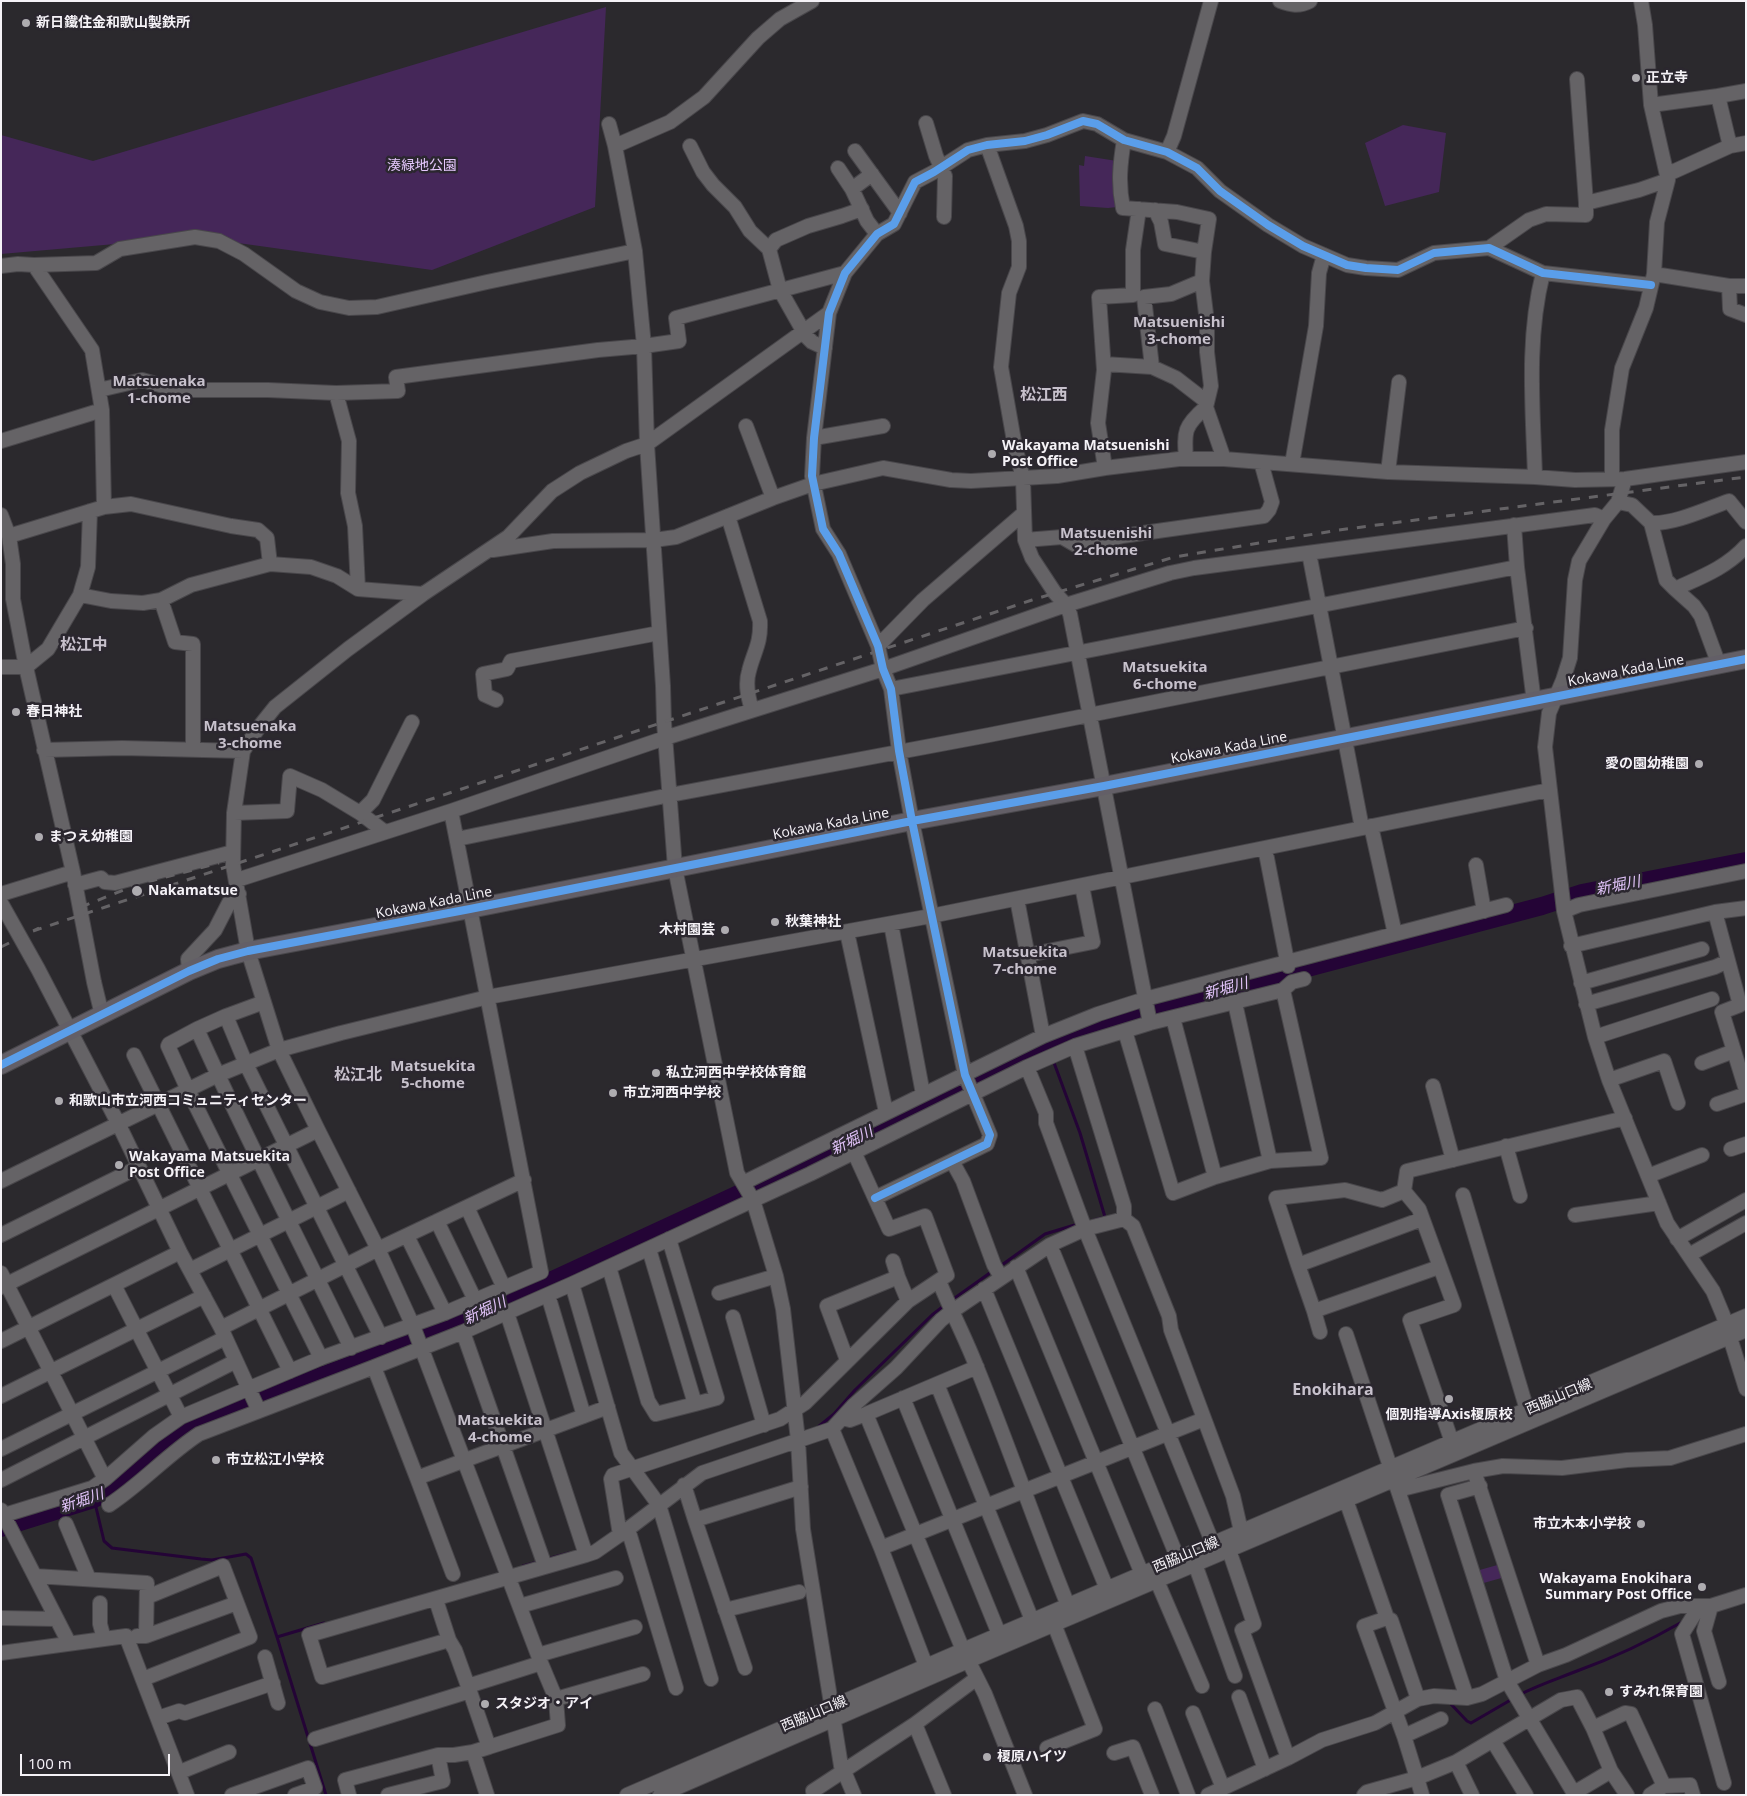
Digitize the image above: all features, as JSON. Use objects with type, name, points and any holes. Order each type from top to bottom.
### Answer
[{"type":"main road","name":"Kokawa Kada Line","points":[[1,1065],[189,971],[218,959],[248,951],[470,910],[912,821],[1104,786],[1746,659]]},
{"type":"street","points":[[615,146],[670,122],[704,97],[758,38],[780,19],[812,1]]},
{"type":"street","points":[[1167,152],[1174,136],[1211,1]]},
{"type":"street","points":[[1280,1],[1293,6],[1310,1]]},
{"type":"street","points":[[1641,1],[1645,26],[1651,105],[1668,177],[1657,222],[1653,280],[1646,308],[1622,368],[1612,430],[1618,479],[1618,502],[1604,519],[1579,560],[1575,580],[1570,658],[1549,713],[1545,747],[1561,892],[1571,946],[1595,1037],[1609,1080],[1667,1223],[1713,1291],[1746,1389]]},
{"type":"street","points":[[1490,248],[1529,220],[1546,214],[1586,215],[1577,79]]},
{"type":"street","points":[[1651,105],[1746,91]]},
{"type":"street","points":[[1718,96],[1730,146]]},
{"type":"street","points":[[875,1198],[987,1144],[990,1136],[964,1075],[912,821],[899,751],[891,689],[883,669],[878,646],[839,554],[823,529],[812,476],[814,438],[829,313],[844,273],[877,234],[894,224],[915,182],[968,150],[987,145],[1025,141],[1083,121],[1097,124],[1124,140],[1167,152],[1197,168],[1220,191],[1268,225],[1303,246],[1347,265],[1398,270],[1434,253],[1490,248],[1543,273],[1746,286]]},
{"type":"street","points":[[926,123],[936,156],[945,176],[944,217]]},
{"type":"street","points":[[609,124],[635,251],[644,346],[647,444],[675,868],[740,1178],[753,1200],[776,1276],[784,1310],[798,1440],[803,1529],[842,1772],[846,1776],[854,1795]]},
{"type":"street","points":[[1124,140],[1119,166],[1120,194],[1123,208],[1176,212],[1209,220],[1202,281],[1211,386],[1207,405],[1224,459]]},
{"type":"street","points":[[1586,203],[1639,190],[1730,146],[1746,144]]},
{"type":"street","points":[[987,145],[1016,226],[1019,241],[1018,267],[1009,293],[1001,367],[1014,441],[1023,479],[1025,540],[1032,558],[1055,593],[1066,605],[1070,614],[1150,1020]]},
{"type":"street","points":[[690,146],[703,172],[713,185],[735,206],[750,231],[769,249],[780,290],[804,332],[812,342],[825,348]]},
{"type":"street","points":[[856,151],[900,213]]},
{"type":"street","points":[[838,168],[852,189],[866,221],[877,234]]},
{"type":"street","points":[[852,189],[872,174]]},
{"type":"street","points":[[769,249],[776,240],[784,236],[808,226],[862,209]]},
{"type":"street","points":[[1105,468],[1098,424],[1104,364],[1099,297],[1133,295],[1133,250],[1139,209]]},
{"type":"street","points":[[1155,210],[1161,222],[1165,244],[1204,252]]},
{"type":"street","points":[[1,266],[96,263],[120,249],[195,237],[219,242],[244,254],[296,291],[320,302],[349,308],[377,308],[487,282],[635,251]]},
{"type":"street","points":[[1292,464],[1316,326],[1319,273],[1324,255]]},
{"type":"street","points":[[1,667],[26,667],[48,649],[80,595],[88,567],[97,509],[102,410],[92,350],[34,265]]},
{"type":"street","points":[[100,390],[142,380],[178,390],[398,391],[396,376],[679,341],[676,318],[712,310],[844,273]]},
{"type":"street","points":[[1535,477],[1531,360],[1537,299],[1543,273]]},
{"type":"street","points":[[1152,367],[1144,297],[1171,294],[1202,281]]},
{"type":"street","points":[[1729,286],[1730,310],[1746,315]]},
{"type":"street","points":[[349,1795],[345,1780],[438,1755],[473,1752],[558,1725],[556,1699],[413,1326],[378,1249],[279,1050],[248,951],[233,865],[234,813],[243,751],[275,707],[348,649],[423,594],[508,537],[552,491],[580,473],[647,444],[829,313]]},
{"type":"street","points":[[1104,364],[1152,367],[1176,378],[1207,405]]},
{"type":"street","points":[[1388,472],[1399,382]]},
{"type":"street","points":[[336,392],[349,441],[348,493],[355,526],[358,589]]},
{"type":"street","points":[[1186,459],[1185,433],[1192,419],[1207,405]]},
{"type":"street","points":[[1,441],[102,410]]},
{"type":"street","points":[[746,426],[773,498]]},
{"type":"street","points":[[814,438],[883,426]]},
{"type":"street","points":[[487,552],[553,541],[654,540],[676,537],[813,484],[883,468],[951,480],[971,481],[1057,476],[1105,468],[1186,459],[1224,459],[1388,472],[1575,480],[1618,479],[1746,462]]},
{"type":"street","points":[[1025,540],[1062,537],[1081,548],[1122,536],[1264,516],[1272,502],[1261,462]]},
{"type":"street","points":[[1651,523],[1683,517],[1728,501],[1746,522]]},
{"type":"street","points":[[1618,502],[1632,505],[1651,523],[1666,580],[1694,606],[1701,616],[1719,665]]},
{"type":"street","points":[[9,536],[97,509],[131,504],[230,526],[258,530],[267,538],[270,564]]},
{"type":"street","points":[[878,646],[923,600],[1024,513]]},
{"type":"street","points":[[189,971],[188,959],[215,930],[238,887],[385,832],[665,738],[883,669],[1066,605],[1194,568],[1595,515],[1604,519]]},
{"type":"street","points":[[1,516],[9,536],[13,564],[13,599],[26,667],[74,878],[102,1014]]},
{"type":"street","points":[[728,516],[760,621],[761,636],[748,672],[747,686],[752,710]]},
{"type":"street","points":[[1514,525],[1517,566],[1534,702]]},
{"type":"street","points":[[1674,589],[1717,570],[1735,558],[1746,546]]},
{"type":"street","points":[[1309,554],[1344,738],[1395,934]]},
{"type":"street","points":[[80,595],[111,601],[143,603],[161,600],[191,585],[270,564],[311,567],[338,576],[358,589],[423,594]]},
{"type":"street","points":[[891,689],[1517,566]]},
{"type":"street","points":[[161,600],[175,642],[193,644],[193,749]]},
{"type":"street","points":[[457,839],[670,795],[989,735],[1526,628]]},
{"type":"street","points":[[496,700],[485,695],[483,674],[507,670],[511,661],[659,633]]},
{"type":"street","points":[[360,813],[373,800],[412,722]]},
{"type":"street","points":[[44,750],[122,748],[243,751]]},
{"type":"street","points":[[234,813],[287,811],[290,776],[322,790],[360,813],[385,832]]},
{"type":"street","points":[[1,1181],[218,1075],[279,1050],[341,1033],[488,997],[694,958],[891,924],[1549,790]]},
{"type":"street","points":[[69,1643],[3,1515],[92,1488],[154,1436],[181,1417],[321,1358],[446,1313],[541,1272],[450,811]]},
{"type":"street","points":[[1125,1031],[1173,1193],[1215,1177],[1270,1161],[1321,1158],[1291,977],[1265,848]]},
{"type":"street","points":[[1,894],[74,878],[102,878],[105,882],[115,883],[233,852]]},
{"type":"street","points":[[1476,865],[1484,911]]},
{"type":"street","points":[[1564,909],[1746,871]]},
{"type":"street","points":[[1028,955],[1093,942],[1082,886]]},
{"type":"street","points":[[1016,899],[1043,1036]]},
{"type":"street","points":[[1,903],[5,921],[20,937],[140,1167],[180,1252],[223,1333],[259,1412]]},
{"type":"street","points":[[109,1504],[122,1496],[180,1446],[199,1434],[422,1349],[548,1295],[854,1152],[1027,1066],[1075,1046],[1125,1031],[1150,1020],[1173,1018],[1235,1004],[1291,977],[1395,934],[1506,906]]},
{"type":"street","points":[[1571,946],[1714,912],[1746,908]]},
{"type":"street","points":[[1714,912],[1740,1005],[1722,1012],[1746,1090]]},
{"type":"street","points":[[891,924],[923,1094]]},
{"type":"street","points":[[847,932],[886,1112]]},
{"type":"street","points":[[1581,983],[1702,949]]},
{"type":"street","points":[[1586,1004],[1715,967],[1728,961]]},
{"type":"street","points":[[740,1178],[886,1112],[1043,1036],[1098,1014],[1146,1001],[1291,977]]},
{"type":"street","points":[[1595,1037],[1712,999]]},
{"type":"street","points":[[264,1002],[197,1028],[168,1044],[168,1046],[321,1358]]},
{"type":"street","points":[[1235,1004],[1270,1161]]},
{"type":"street","points":[[226,1016],[246,1064],[381,1337]]},
{"type":"street","points":[[1173,1018],[1215,1177]]},
{"type":"street","points":[[197,1028],[257,1159],[351,1348]]},
{"type":"street","points":[[1075,1046],[1124,1206],[1124,1219]]},
{"type":"street","points":[[1702,1063],[1734,1052]]},
{"type":"street","points":[[134,1054],[290,1371]]},
{"type":"street","points":[[1609,1080],[1664,1061],[1678,1103]]},
{"type":"street","points":[[1027,1066],[1046,1113],[1046,1123],[1085,1229],[1213,1544]]},
{"type":"street","points":[[1433,1086],[1452,1160]]},
{"type":"street","points":[[1717,1104],[1746,1094]]},
{"type":"street","points":[[1454,1448],[1410,1320],[1454,1305],[1419,1209],[1404,1191],[1407,1171],[1625,1118]]},
{"type":"street","points":[[105,1479],[29,1328],[3,1281],[159,1208],[318,1130]]},
{"type":"street","points":[[1731,1149],[1746,1144]]},
{"type":"street","points":[[1506,1146],[1520,1196]]},
{"type":"street","points":[[676,1688],[624,1532],[611,1479],[613,1475],[632,1468],[764,1425],[795,1412],[908,1301],[947,1275],[925,1216],[889,1229],[854,1152]]},
{"type":"street","points":[[1648,1176],[1702,1155]]},
{"type":"street","points":[[952,1161],[963,1181],[994,1265],[1001,1277]]},
{"type":"street","points":[[1,1235],[140,1167]]},
{"type":"street","points":[[1,1449],[158,1371],[223,1333],[258,1309],[288,1293],[524,1180]]},
{"type":"street","points":[[1320,1332],[1276,1198],[1345,1190],[1382,1200],[1404,1191]]},
{"type":"street","points":[[190,1270],[349,1191]]},
{"type":"street","points":[[1463,1196],[1527,1410]]},
{"type":"street","points":[[1677,1239],[1746,1200]]},
{"type":"street","points":[[1574,1215],[1659,1203]]},
{"type":"street","points":[[467,1207],[504,1288]]},
{"type":"street","points":[[449,1640],[322,1677],[309,1635],[436,1600],[595,1552],[702,1473],[832,1429],[854,1405],[896,1368],[941,1320],[951,1312],[1050,1245],[1085,1229],[1124,1219]]},
{"type":"street","points":[[1124,1219],[1133,1226],[1169,1316],[1171,1330],[1233,1496],[1242,1538]]},
{"type":"street","points":[[1298,1265],[1422,1219]]},
{"type":"street","points":[[437,1221],[475,1300]]},
{"type":"street","points":[[1689,1255],[1746,1222]]},
{"type":"street","points":[[407,1236],[446,1313]]},
{"type":"street","points":[[609,1267],[648,1401],[656,1414],[717,1398],[670,1239]]},
{"type":"street","points":[[1050,1245],[1178,1558]]},
{"type":"street","points":[[649,1249],[696,1404]]},
{"type":"street","points":[[1,1341],[180,1252]]},
{"type":"street","points":[[893,1261],[908,1301]]},
{"type":"street","points":[[1016,1267],[1142,1574]]},
{"type":"street","points":[[1314,1311],[1439,1267]]},
{"type":"street","points":[[719,1293],[776,1276]]},
{"type":"street","points":[[847,1360],[827,1306],[898,1277]]},
{"type":"street","points":[[939,1281],[951,1312],[977,1367],[1023,1492],[1070,1611]]},
{"type":"street","points":[[572,1284],[622,1453],[658,1505],[710,1678]]},
{"type":"street","points":[[114,1286],[181,1417]]},
{"type":"street","points":[[984,1289],[1107,1589]]},
{"type":"street","points":[[548,1295],[584,1416]]},
{"type":"street","points":[[1,1396],[204,1296]]},
{"type":"street","points":[[507,1313],[586,1556]]},
{"type":"street","name":"西脇山口線","points":[[1454,1448],[1728,1331],[1746,1316]]},
{"type":"street","points":[[733,1318],[764,1425]]},
{"type":"street","name":"西脇山口線","points":[[627,1795],[832,1713],[966,1655],[1054,1624],[1070,1611],[1107,1589],[1178,1558],[1213,1544],[1242,1538],[1346,1500],[1395,1479],[1527,1410],[1728,1331],[1746,1330]]},
{"type":"street","points":[[463,1332],[545,1566]]},
{"type":"street","points":[[1346,1334],[1467,1698]]},
{"type":"street","points":[[1,1480],[236,1361]]},
{"type":"street","points":[[374,1367],[454,1574]]},
{"type":"street","points":[[842,1418],[850,1420],[866,1414],[977,1367]]},
{"type":"street","points":[[937,1384],[1032,1620]]},
{"type":"street","points":[[903,1398],[999,1634]]},
{"type":"street","points":[[417,1478],[608,1407]]},
{"type":"street","points":[[866,1414],[966,1655],[985,1694],[1025,1795]]},
{"type":"street","points":[[881,1548],[1204,1419]]},
{"type":"street","points":[[832,1429],[881,1548],[926,1666]]},
{"type":"street","points":[[1395,1479],[1503,1466],[1562,1468],[1627,1460],[1670,1458],[1746,1434]]},
{"type":"street","points":[[1474,1471],[1538,1665]]},
{"type":"street","name":"西脇山口線","points":[[660,1795],[926,1666],[966,1655],[999,1634],[1032,1620],[1070,1611],[1157,1580],[1229,1550],[1242,1538],[1395,1479]]},
{"type":"street","points":[[684,1485],[745,1668]]},
{"type":"street","points":[[1480,1486],[1448,1495],[1507,1681],[1575,1794],[1611,1771]]},
{"type":"street","points":[[695,1520],[801,1488]]},
{"type":"street","points":[[1346,1500],[1387,1618],[1391,1620],[1418,1699]]},
{"type":"street","points":[[66,1524],[89,1579]]},
{"type":"street","points":[[1229,1550],[1254,1624],[1242,1630],[1288,1758]]},
{"type":"street","points":[[1195,1564],[1235,1676]]},
{"type":"street","points":[[143,1679],[250,1638],[223,1566],[147,1597]]},
{"type":"street","points":[[35,1576],[147,1583],[146,1636]]},
{"type":"street","points":[[520,1606],[616,1578]]},
{"type":"street","points":[[1157,1580],[1202,1686]]},
{"type":"street","points":[[725,1610],[799,1592]]},
{"type":"street","points":[[1208,1795],[1322,1740],[1396,1715],[1418,1699],[1434,1696],[1467,1698],[1482,1694],[1538,1665],[1566,1655],[1661,1611],[1680,1606],[1705,1606],[1746,1595]]},
{"type":"street","points":[[436,1600],[489,1747]]},
{"type":"street","points":[[100,1603],[100,1624],[104,1639]]},
{"type":"street","points":[[1,1653],[126,1636],[146,1636],[237,1603]]},
{"type":"street","points":[[1705,1606],[1704,1631],[1719,1682]]},
{"type":"street","points":[[1705,1606],[1682,1634],[1724,1783]]},
{"type":"street","points":[[1,1618],[57,1619]]},
{"type":"street","points":[[1387,1618],[1364,1626],[1404,1736],[1422,1795]]},
{"type":"street","points":[[1047,1748],[1095,1729],[1054,1624]]},
{"type":"street","points":[[315,1739],[469,1689],[540,1659],[635,1627]]},
{"type":"street","points":[[126,1636],[180,1772],[187,1795]]},
{"type":"street","points":[[266,1657],[278,1703]]},
{"type":"street","points":[[556,1699],[643,1674]]},
{"type":"street","points":[[814,1795],[814,1791],[914,1724],[977,1678]]},
{"type":"street","points":[[158,1718],[179,1710],[185,1714],[272,1683]]},
{"type":"street","points":[[1239,1697],[1265,1769]]},
{"type":"street","points":[[1364,1795],[1367,1792],[1417,1778],[1456,1762],[1561,1700],[1577,1697],[1593,1728],[1611,1771],[1627,1795]]},
{"type":"street","points":[[1155,1709],[1188,1795]]},
{"type":"street","points":[[1193,1712],[1223,1788]]},
{"type":"street","points":[[1593,1728],[1625,1713],[1630,1714],[1664,1786]]},
{"type":"street","points":[[1404,1736],[1440,1719]]},
{"type":"street","points":[[914,1724],[944,1795]]},
{"type":"street","points":[[1493,1741],[1526,1795]]},
{"type":"street","points":[[1114,1754],[1133,1747],[1152,1795]]},
{"type":"street","points":[[180,1772],[229,1752]]},
{"type":"street","points":[[473,1752],[487,1795]]},
{"type":"street","points":[[388,1795],[443,1781],[438,1755]]},
{"type":"street","points":[[1456,1762],[1472,1795]]},
{"type":"street","points":[[232,1795],[308,1768],[315,1788],[294,1795]]},
{"type":"street","points":[[1650,1795],[1664,1786],[1690,1785],[1693,1795]]},
{"type":"green space","name":"湊緑地公園","points":[[606,7],[595,207],[432,270],[195,237],[1,254],[1,135],[93,161]]},
{"type":"green space","points":[[1403,125],[1446,133],[1439,192],[1385,206],[1365,143]]},
{"type":"green space","points":[[1085,156],[1117,161],[1117,207],[1080,206],[1079,165],[1084,166]]},
{"type":"green space","points":[[1501,1564],[1505,1577],[1480,1584],[1476,1571]]},
{"type":"waterway","name":"新堀川","points":[[1,1528],[94,1499],[120,1483],[168,1442],[195,1424],[451,1327],[849,1143],[1047,1046],[1118,1018],[1542,906],[1582,893],[1746,861]]},
{"type":"waterway","points":[[1053,1060],[1080,1133],[1105,1217],[1094,1220]]},
{"type":"waterway","points":[[999,1267],[1045,1234],[1078,1224]]},
{"type":"waterway","points":[[952,1300],[994,1270]]},
{"type":"waterway","points":[[818,1427],[834,1414],[855,1390],[932,1315],[945,1305]]},
{"type":"waterway","points":[[94,1499],[104,1541],[112,1548],[212,1560],[246,1554],[251,1558],[277,1637],[324,1623]]},
{"type":"waterway","points":[[547,1559],[569,1553]]},
{"type":"waterway","points":[[523,1566],[541,1561]]},
{"type":"waterway","points":[[1519,1695],[1617,1655],[1682,1622]]},
{"type":"waterway","points":[[277,1637],[326,1795]]},
{"type":"waterway","points":[[1449,1702],[1471,1723],[1514,1698]]},
{"type":"railway","points":[[33,931],[1032,600],[1174,557],[1339,530],[1746,477]]},
{"type":"railway","points":[[81,907],[136,885],[219,863]]},
{"type":"railway","points":[[1,947],[39,928]]},
{"type":"cycle path","points":[[875,1198],[987,1144],[990,1135],[965,1075],[912,821],[899,751],[891,689],[883,669],[878,646],[839,554],[823,529],[812,476],[814,438],[829,313],[845,273],[877,234],[894,224],[915,182],[968,150],[987,145],[1025,141],[1083,121],[1097,124],[1124,140],[1167,152],[1197,168],[1220,191],[1268,225],[1303,246],[1347,265],[1398,270],[1434,253],[1489,248],[1543,273],[1651,285]]},
{"type":"cycle path","points":[[1,1065],[189,971],[218,959],[248,951],[912,821],[1104,786],[1746,659]]},
{"type":"place","name":"新日鐵住金和歌山製鉄所","points":[[26,23]]},
{"type":"place","name":"正立寺","points":[[1636,78]]},
{"type":"place","name":"Wakayama Matsuenishi Post Office","points":[[992,454]]},
{"type":"place","name":"春日神社","points":[[16,712]]},
{"type":"place","name":"愛の園幼稚園","points":[[1699,764]]},
{"type":"place","name":"まつえ幼稚園","points":[[39,837]]},
{"type":"place","name":"Nakamatsue","points":[[137,891]]},
{"type":"place","name":"秋葉神社","points":[[775,922]]},
{"type":"place","name":"木村園芸","points":[[725,930]]},
{"type":"place","name":"私立河西中学校体育館","points":[[656,1073]]},
{"type":"place","name":"市立河西中学校","points":[[613,1093]]},
{"type":"place","name":"和歌山市立河西コミュニティセンター","points":[[59,1101]]},
{"type":"place","name":"Wakayama Matsuekita Post Office","points":[[119,1165]]},
{"type":"place","name":"個別指導Axis榎原校","points":[[1449,1399]]},
{"type":"place","name":"市立松江小学校","points":[[216,1460]]},
{"type":"place","name":"市立木本小学校","points":[[1641,1524]]},
{"type":"place","name":"Wakayama Enokihara Summary Post Office","points":[[1702,1587]]},
{"type":"place","name":"すみれ保育園","points":[[1609,1692]]},
{"type":"place","name":"スタジオ・アイ","points":[[485,1704]]},
{"type":"place","name":"榎原ハイツ","points":[[987,1757]]},
{"type":"district","name":"Matsuenishi 3-chome","points":[[1179,332]]},
{"type":"district","name":"Matsuenaka 1-chome","points":[[159,390]]},
{"type":"district","name":"松江西","points":[[1044,395]]},
{"type":"district","name":"Matsuenishi 2-chome","points":[[1106,542]]},
{"type":"district","name":"松江中","points":[[84,645]]},
{"type":"district","name":"Matsuekita 6-chome","points":[[1165,676]]},
{"type":"district","name":"Matsuenaka 3-chome","points":[[250,736]]},
{"type":"district","name":"Matsuekita 7-chome","points":[[1025,962]]},
{"type":"district","name":"松江北","points":[[358,1075]]},
{"type":"district","name":"Matsuekita 5-chome","points":[[433,1076]]},
{"type":"district","name":"Enokihara","points":[[1333,1390]]},
{"type":"district","name":"Matsuekita 4-chome","points":[[500,1430]]}]
